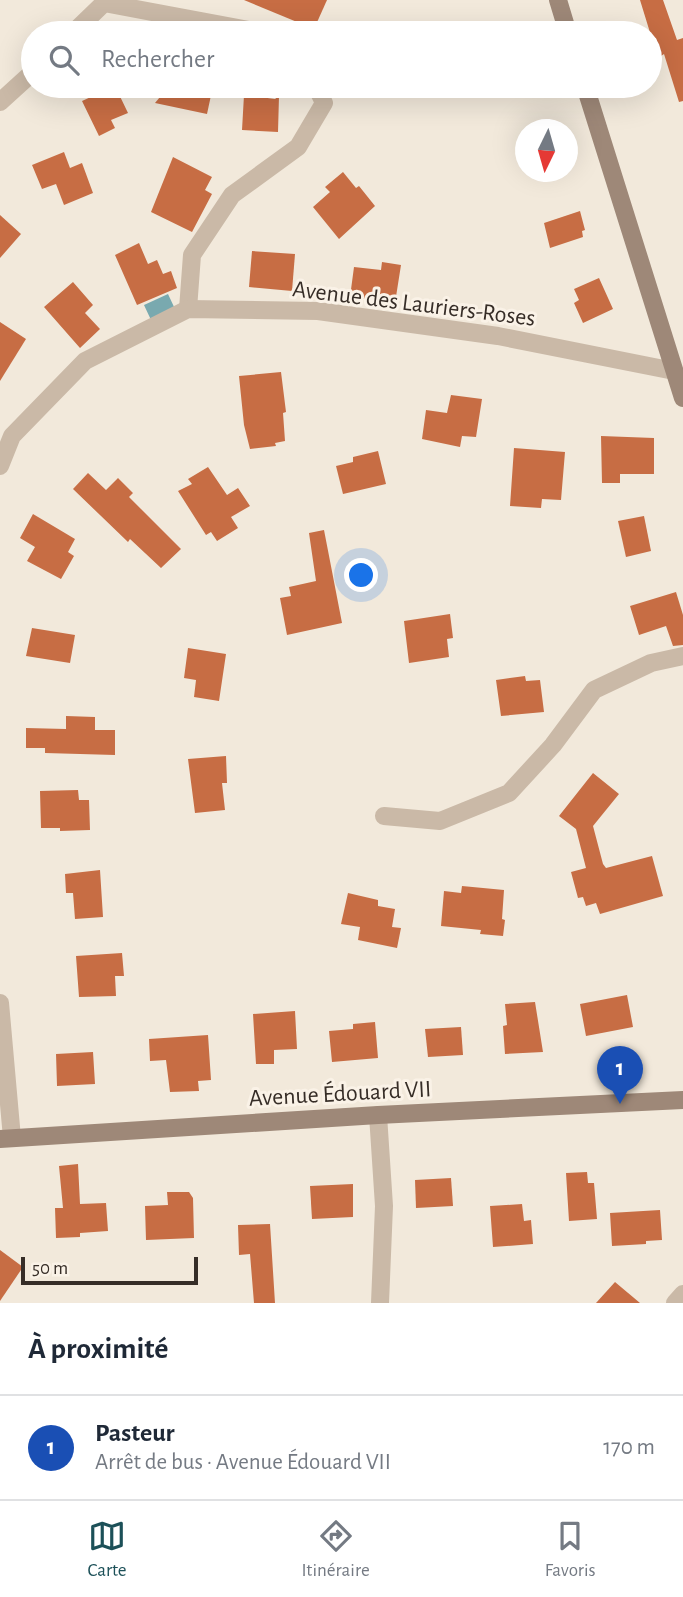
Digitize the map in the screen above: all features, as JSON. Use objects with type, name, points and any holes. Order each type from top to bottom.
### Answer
[{"type":"street","points":[[558,0],[564,21]]},
{"type":"street","points":[[85,21],[104,3],[200,21]]},
{"type":"street","points":[[0,102],[21,83]]},
{"type":"street","points":[[188,309],[192,255],[232,195],[298,147],[324,103],[322,98]]},
{"type":"street","points":[[589,98],[683,398]]},
{"type":"street","name":"Avenue des Lauriers-Roses","points":[[0,466],[12,436],[85,361],[188,309],[318,311],[498,336],[674,371]]},
{"type":"street","points":[[384,816],[440,821],[509,793],[553,745],[594,690],[651,663],[683,656]]},
{"type":"street","points":[[0,1003],[6,1138]]},
{"type":"street","name":"Avenue Édouard VII","points":[[6,1138],[378,1115],[683,1101]]},
{"type":"street","points":[[378,1115],[384,1206],[380,1303]]},
{"type":"street","points":[[675,1303],[683,1294]]},
{"type":"water","points":[[168,294],[175,309],[151,320],[144,305]]},
{"type":"building","points":[[244,0],[327,0],[318,21],[295,21]]},
{"type":"building","points":[[640,0],[663,0],[677,40],[683,38],[683,101],[679,102],[664,54],[662,55],[662,21],[646,21]]},
{"type":"building","points":[[89,98],[121,98],[128,113],[111,120],[115,128],[99,136],[82,101]]},
{"type":"building","points":[[159,98],[210,98],[207,114],[155,103]]},
{"type":"building","points":[[244,98],[279,98],[278,132],[242,130]]},
{"type":"building","points":[[64,152],[70,168],[82,163],[93,193],[64,205],[56,184],[42,189],[32,165]]},
{"type":"building","points":[[173,157],[212,177],[205,190],[212,194],[192,232],[151,212]]},
{"type":"building","points":[[343,172],[375,206],[339,239],[313,207],[330,192],[325,187]]},
{"type":"building","points":[[580,211],[585,230],[582,231],[583,237],[550,248],[544,223]]},
{"type":"building","points":[[0,215],[21,234],[0,258]]},
{"type":"building","points":[[139,243],[148,264],[157,260],[163,274],[171,271],[177,288],[137,305],[115,255]]},
{"type":"building","points":[[252,251],[295,254],[292,291],[249,287]]},
{"type":"building","points":[[382,262],[401,265],[395,303],[350,297],[354,267],[381,270]]},
{"type":"building","points":[[599,278],[613,309],[583,323],[574,303],[579,300],[574,289]]},
{"type":"building","points":[[73,282],[93,305],[85,313],[100,329],[80,348],[44,307]]},
{"type":"building","points":[[0,322],[26,339],[0,381]]},
{"type":"building","points":[[281,372],[286,412],[283,413],[285,441],[275,443],[276,446],[250,449],[244,425],[239,376]]},
{"type":"building","points":[[451,395],[482,399],[476,437],[462,436],[460,447],[422,439],[426,410],[447,413]]},
{"type":"building","points":[[601,436],[654,438],[654,474],[620,474],[620,483],[602,483]]},
{"type":"building","points":[[514,448],[565,452],[561,500],[542,499],[541,508],[510,506]]},
{"type":"building","points":[[378,451],[386,484],[343,494],[336,466],[353,462],[353,457]]},
{"type":"building","points":[[208,467],[227,495],[238,488],[250,506],[231,517],[238,528],[217,541],[211,532],[206,535],[178,491],[192,484],[188,479]]},
{"type":"building","points":[[88,473],[106,490],[118,478],[133,493],[129,497],[181,549],[161,568],[130,539],[128,542],[73,489]]},
{"type":"building","points":[[33,514],[75,539],[68,552],[74,556],[61,579],[27,561],[35,547],[20,538]]},
{"type":"building","points":[[644,516],[651,551],[626,557],[618,521]]},
{"type":"building","points":[[324,530],[342,623],[287,635],[280,598],[291,596],[289,587],[316,581],[309,533]]},
{"type":"building","points":[[676,592],[683,615],[683,645],[673,646],[666,626],[639,635],[630,606]]},
{"type":"building","points":[[450,614],[453,638],[447,639],[449,657],[409,663],[404,621]]},
{"type":"building","points":[[32,628],[75,635],[70,663],[26,656]]},
{"type":"building","points":[[188,648],[226,654],[219,701],[194,697],[196,680],[184,678]]},
{"type":"building","points":[[525,676],[526,681],[540,680],[544,712],[501,716],[496,680]]},
{"type":"building","points":[[66,716],[95,717],[95,730],[115,730],[115,755],[45,753],[45,748],[26,748],[26,728],[66,729]]},
{"type":"building","points":[[226,756],[227,783],[222,783],[225,810],[195,813],[188,759]]},
{"type":"building","points":[[593,773],[619,794],[593,826],[603,864],[606,868],[652,856],[663,896],[600,914],[596,903],[586,906],[583,897],[578,898],[571,872],[586,868],[576,829],[559,816]]},
{"type":"building","points":[[78,790],[79,800],[89,800],[90,830],[60,831],[60,828],[41,828],[40,791]]},
{"type":"building","points":[[100,870],[103,917],[75,919],[73,893],[66,893],[65,874]]},
{"type":"building","points":[[462,886],[504,890],[503,936],[480,934],[481,930],[441,926],[444,891],[461,893]]},
{"type":"building","points":[[348,893],[378,900],[378,906],[395,909],[392,927],[401,928],[397,948],[358,940],[360,927],[341,924]]},
{"type":"building","points":[[122,953],[124,976],[115,976],[116,996],[79,997],[76,956]]},
{"type":"building","points":[[627,995],[633,1027],[586,1036],[580,1004]]},
{"type":"building","points":[[535,1002],[543,1052],[505,1054],[505,1004]]},
{"type":"building","points":[[295,1011],[297,1049],[274,1050],[274,1064],[256,1064],[253,1014]]},
{"type":"building","points":[[375,1022],[378,1058],[332,1062],[329,1031],[353,1029],[353,1024]]},
{"type":"building","points":[[461,1027],[463,1055],[428,1057],[425,1029]]},
{"type":"building","points":[[208,1035],[211,1080],[198,1081],[199,1091],[170,1092],[166,1060],[150,1061],[149,1039]]},
{"type":"building","points":[[93,1052],[95,1084],[57,1086],[56,1054]]},
{"type":"building","points":[[78,1164],[80,1204],[106,1203],[108,1231],[80,1233],[80,1237],[56,1238],[55,1208],[63,1208],[59,1166]]},
{"type":"building","points":[[587,1172],[588,1183],[594,1183],[597,1219],[569,1221],[566,1173]]},
{"type":"building","points":[[451,1178],[453,1206],[416,1208],[415,1180]]},
{"type":"building","points":[[353,1184],[353,1217],[312,1219],[310,1186]]},
{"type":"building","points":[[167,1192],[189,1192],[193,1198],[194,1238],[146,1240],[145,1206],[168,1205]]},
{"type":"building","points":[[522,1204],[524,1221],[531,1220],[533,1244],[493,1247],[490,1206]]},
{"type":"building","points":[[660,1210],[662,1240],[612,1246],[610,1213]]},
{"type":"building","points":[[270,1224],[275,1303],[254,1303],[250,1254],[239,1255],[238,1225]]},
{"type":"building","points":[[0,1250],[23,1267],[0,1301]]},
{"type":"building","points":[[615,1282],[640,1303],[596,1303]]},
{"type":"place","name":"Pasteur","points":[[620,1104]]}]
